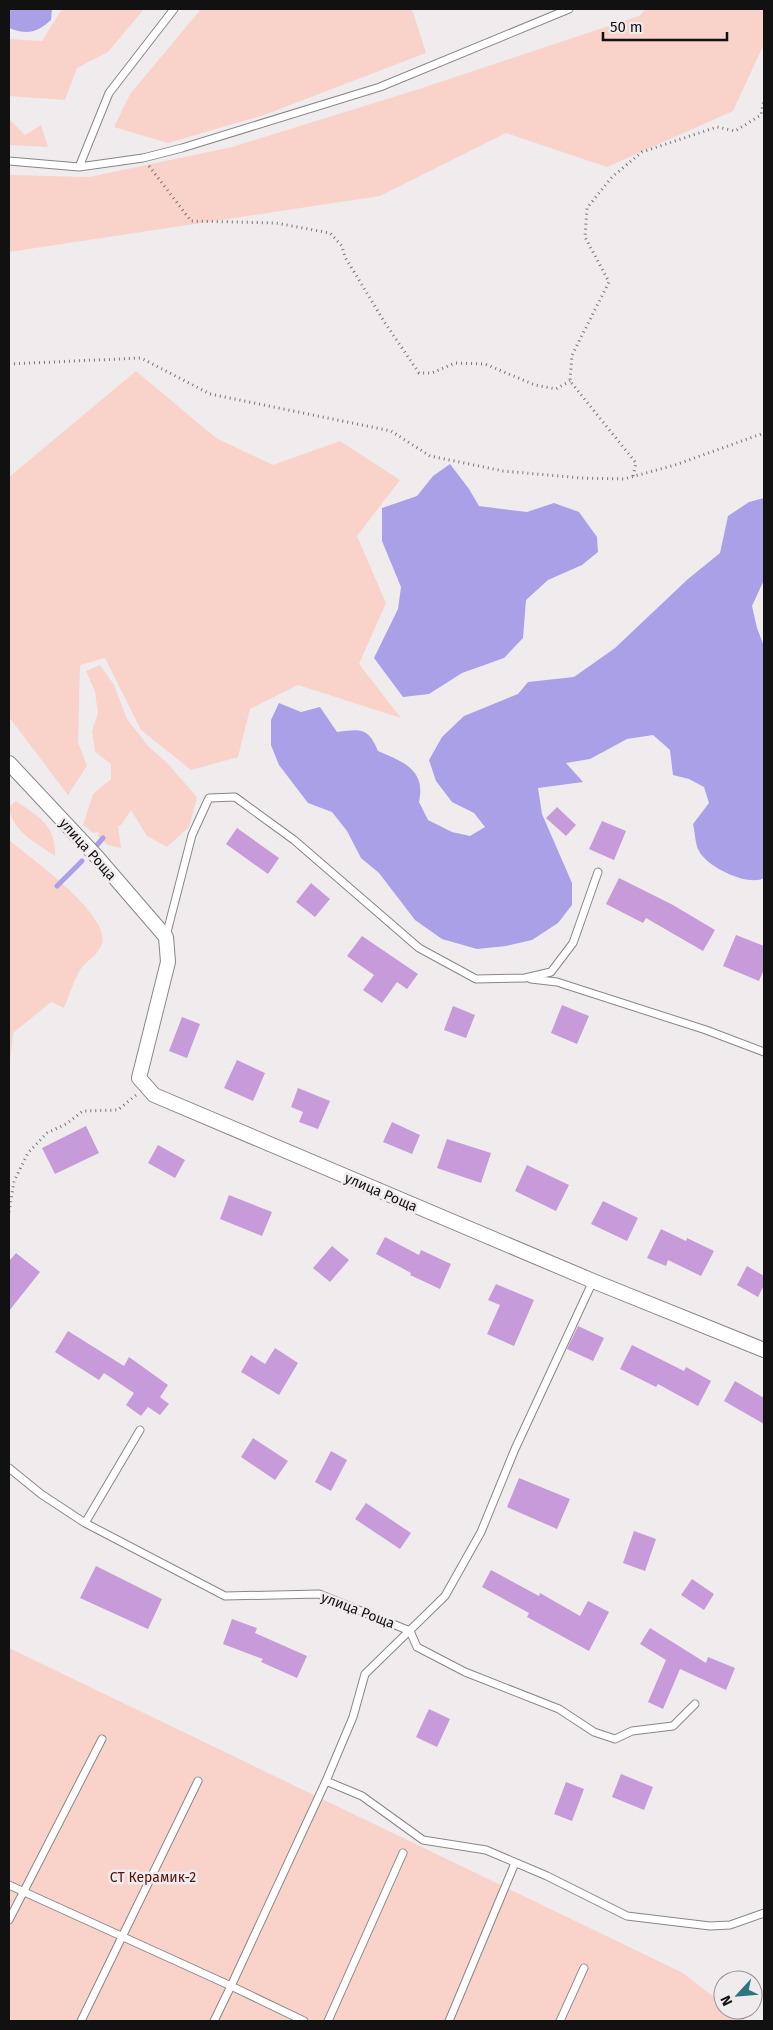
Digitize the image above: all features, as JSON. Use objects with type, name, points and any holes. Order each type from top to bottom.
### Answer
[{"type":"street","name":"улица Роща","points":[[9,763],[166,936]]},
{"type":"street","points":[[146,1086],[139,1078],[168,962],[166,936]]},
{"type":"street","name":"улица Роща","points":[[146,1086],[154,1096],[593,1281],[764,1350]]},
{"type":"lane","points":[[79,167],[109,93],[174,9]]},
{"type":"lane","points":[[9,161],[79,167],[143,158],[182,148],[380,87],[569,9]]},
{"type":"lane","points":[[166,936],[192,835],[209,798],[235,797],[294,840],[419,948],[476,979],[525,978],[556,982],[706,1030],[764,1052]]},
{"type":"lane","points":[[525,978],[552,972],[573,943],[598,872]]},
{"type":"lane","points":[[214,2021],[326,1781],[353,1717],[365,1674],[445,1596],[481,1532],[515,1449],[593,1281]]},
{"type":"lane","points":[[85,1523],[140,1430]]},
{"type":"lane","name":"улица Роща","points":[[9,1468],[41,1494],[85,1523],[226,1596],[319,1594],[410,1631],[417,1647],[465,1672],[559,1709],[594,1732],[615,1739],[632,1731],[673,1726],[695,1704]]},
{"type":"lane","points":[[9,1920],[22,1891],[102,1739]]},
{"type":"lane","points":[[81,2021],[198,1781]]},
{"type":"lane","points":[[326,1781],[362,1796],[423,1840],[486,1850],[627,1916],[710,1926],[730,1925],[764,1912]]},
{"type":"lane","points":[[328,2021],[404,1853]]},
{"type":"lane","points":[[449,2021],[515,1862]]},
{"type":"lane","points":[[9,1885],[304,2021]]},
{"type":"lane","points":[[560,2021],[584,1968]]},
{"type":"path","points":[[633,476],[636,463],[570,381],[572,354],[608,282],[585,236],[587,208],[612,177],[642,152],[717,127],[735,131],[761,115],[764,99]]},
{"type":"path","points":[[143,158],[190,221],[276,223],[330,234],[342,246],[345,257],[385,323],[419,373],[432,373],[455,363],[485,364],[535,385],[556,389],[570,381]]},
{"type":"path","points":[[9,364],[140,358],[210,394],[391,431],[430,456],[503,471],[581,478],[624,479],[675,465],[764,433]]},
{"type":"path","points":[[9,1212],[14,1181],[28,1153],[47,1133],[66,1124],[83,1111],[118,1110],[146,1086]]},
{"type":"green space","points":[[62,9],[144,9],[108,52],[77,68],[65,100],[9,96],[9,39],[42,41]]},
{"type":"green space","points":[[201,9],[412,9],[426,53],[264,115],[168,143],[114,127],[130,94]]},
{"type":"green space","points":[[646,9],[764,9],[764,44],[733,111],[607,167],[506,133],[380,196],[9,252],[9,175],[89,177],[232,147],[419,89],[639,16]]},
{"type":"green space","points":[[9,119],[25,135],[41,125],[48,147],[9,145]]},
{"type":"green space","points":[[136,371],[216,438],[273,465],[340,441],[400,480],[357,536],[386,603],[359,664],[401,718],[298,685],[250,709],[238,757],[191,770],[141,730],[105,658],[80,665],[78,742],[87,766],[68,795],[9,717],[9,477]]},
{"type":"green space","points":[[100,665],[114,685],[127,719],[149,747],[167,763],[197,797],[189,827],[167,847],[147,836],[131,810],[121,825],[118,826],[121,848],[108,845],[98,836],[99,832],[93,833],[83,825],[93,794],[111,779],[111,764],[95,752],[92,731],[98,713],[95,692],[86,671]]},
{"type":"green space","points":[[16,801],[39,817],[49,829],[55,845],[55,856],[26,836],[15,823],[9,807]]},
{"type":"green space","points":[[9,840],[49,872],[81,902],[94,917],[101,931],[102,943],[98,952],[79,972],[64,1008],[51,1002],[13,1033],[9,1070]]},
{"type":"green space","points":[[9,1070],[10,1107],[9,1107]]},
{"type":"green space","name":"СТ Керамик-2","points":[[9,1648],[683,1973],[713,1996],[713,2020],[746,2021],[9,2021]]},
{"type":"shaded area","points":[[9,9],[52,9],[51,20],[32,32],[21,32],[9,28]]},
{"type":"shaded area","points":[[450,464],[479,506],[527,512],[554,503],[579,512],[597,537],[598,552],[582,565],[548,580],[526,600],[523,638],[504,658],[462,673],[429,694],[403,697],[374,658],[398,609],[401,587],[382,541],[382,508],[417,496],[433,476]]},
{"type":"shaded area","points":[[764,498],[764,580],[752,606],[757,628],[764,646],[764,878],[748,880],[739,878],[719,869],[703,857],[697,845],[693,824],[709,803],[704,787],[689,779],[673,775],[670,750],[653,735],[627,739],[590,759],[566,763],[583,782],[538,788],[542,814],[572,883],[572,905],[558,923],[532,940],[506,946],[477,949],[442,939],[415,920],[379,873],[361,858],[347,831],[332,812],[308,803],[279,765],[271,745],[271,720],[279,703],[301,712],[320,707],[337,732],[363,731],[371,737],[378,751],[396,759],[411,769],[419,782],[419,802],[428,820],[452,832],[470,836],[485,827],[474,813],[452,802],[436,781],[429,760],[442,737],[464,716],[518,694],[528,682],[574,677],[615,648],[688,579],[720,553],[728,516],[749,502]]},
{"type":"building","points":[[557,807],[576,825],[566,836],[546,818]]},
{"type":"building","points":[[602,821],[626,831],[614,860],[589,849]]},
{"type":"building","points":[[237,828],[279,858],[268,874],[226,844]]},
{"type":"building","points":[[619,878],[673,905],[715,930],[703,951],[646,918],[643,923],[606,904]]},
{"type":"building","points":[[311,883],[330,899],[315,917],[296,902]]},
{"type":"building","points":[[736,935],[764,946],[764,969],[759,981],[723,966]]},
{"type":"building","points":[[362,936],[418,974],[407,989],[397,982],[382,1003],[363,990],[374,975],[347,956]]},
{"type":"building","points":[[562,1005],[589,1016],[577,1044],[551,1033]]},
{"type":"building","points":[[453,1006],[475,1015],[466,1038],[444,1030]]},
{"type":"building","points":[[182,1017],[200,1024],[187,1058],[169,1051]]},
{"type":"building","points":[[237,1060],[265,1073],[253,1101],[224,1088]]},
{"type":"building","points":[[298,1088],[330,1101],[318,1129],[299,1122],[303,1112],[291,1107]]},
{"type":"building","points":[[392,1122],[420,1135],[412,1154],[383,1142]]},
{"type":"building","points":[[86,1126],[99,1153],[55,1174],[42,1148]]},
{"type":"building","points":[[447,1139],[491,1153],[481,1183],[437,1168]]},
{"type":"building","points":[[158,1145],[185,1160],[175,1178],[148,1163]]},
{"type":"building","points":[[527,1165],[569,1185],[556,1211],[515,1191]]},
{"type":"building","points":[[229,1195],[272,1212],[262,1236],[220,1219]]},
{"type":"building","points":[[603,1201],[638,1218],[627,1241],[591,1224]]},
{"type":"building","points":[[661,1229],[686,1241],[687,1238],[714,1251],[701,1276],[668,1260],[666,1266],[647,1258]]},
{"type":"building","points":[[385,1237],[419,1255],[421,1250],[451,1264],[440,1289],[410,1275],[411,1273],[376,1254]]},
{"type":"building","points":[[332,1246],[349,1260],[330,1282],[313,1268]]},
{"type":"building","points":[[16,1253],[40,1272],[9,1311],[9,1261]]},
{"type":"building","points":[[747,1266],[764,1276],[764,1285],[758,1297],[737,1285]]},
{"type":"building","points":[[496,1284],[534,1300],[514,1346],[487,1334],[500,1305],[488,1300]]},
{"type":"building","points":[[578,1326],[604,1338],[593,1361],[567,1349]]},
{"type":"building","points":[[68,1331],[124,1366],[129,1357],[168,1385],[160,1397],[169,1404],[160,1415],[148,1407],[141,1416],[126,1405],[134,1393],[104,1373],[99,1380],[55,1352]]},
{"type":"building","points":[[632,1345],[684,1371],[686,1367],[711,1381],[698,1406],[658,1384],[656,1387],[620,1369]]},
{"type":"building","points":[[275,1348],[298,1363],[279,1395],[241,1372],[251,1355],[265,1364]]},
{"type":"building","points":[[735,1381],[764,1398],[764,1424],[724,1401]]},
{"type":"building","points":[[253,1438],[288,1461],[275,1480],[241,1457]]},
{"type":"building","points":[[331,1451],[347,1460],[331,1491],[315,1482]]},
{"type":"building","points":[[519,1478],[570,1499],[557,1529],[507,1507]]},
{"type":"building","points":[[366,1503],[411,1533],[400,1549],[355,1519]]},
{"type":"building","points":[[634,1531],[656,1539],[645,1571],[623,1563]]},
{"type":"building","points":[[96,1566],[162,1599],[148,1629],[80,1598]]},
{"type":"building","points":[[491,1570],[539,1596],[540,1593],[580,1616],[588,1601],[609,1612],[589,1651],[527,1617],[529,1613],[482,1587]]},
{"type":"building","points":[[692,1579],[714,1594],[704,1610],[681,1595]]},
{"type":"building","points":[[232,1619],[257,1628],[255,1633],[307,1656],[297,1678],[261,1662],[263,1659],[223,1644]]},
{"type":"building","points":[[650,1628],[706,1663],[708,1657],[735,1668],[726,1690],[680,1669],[663,1709],[648,1702],[666,1660],[640,1644]]},
{"type":"building","points":[[429,1709],[450,1719],[437,1747],[416,1737]]},
{"type":"building","points":[[621,1774],[653,1787],[644,1810],[612,1797]]},
{"type":"building","points":[[566,1782],[584,1789],[572,1821],[554,1814]]},
{"type":"waterway","points":[[97,845],[103,838]]},
{"type":"waterway","points":[[57,886],[82,861]]}]
